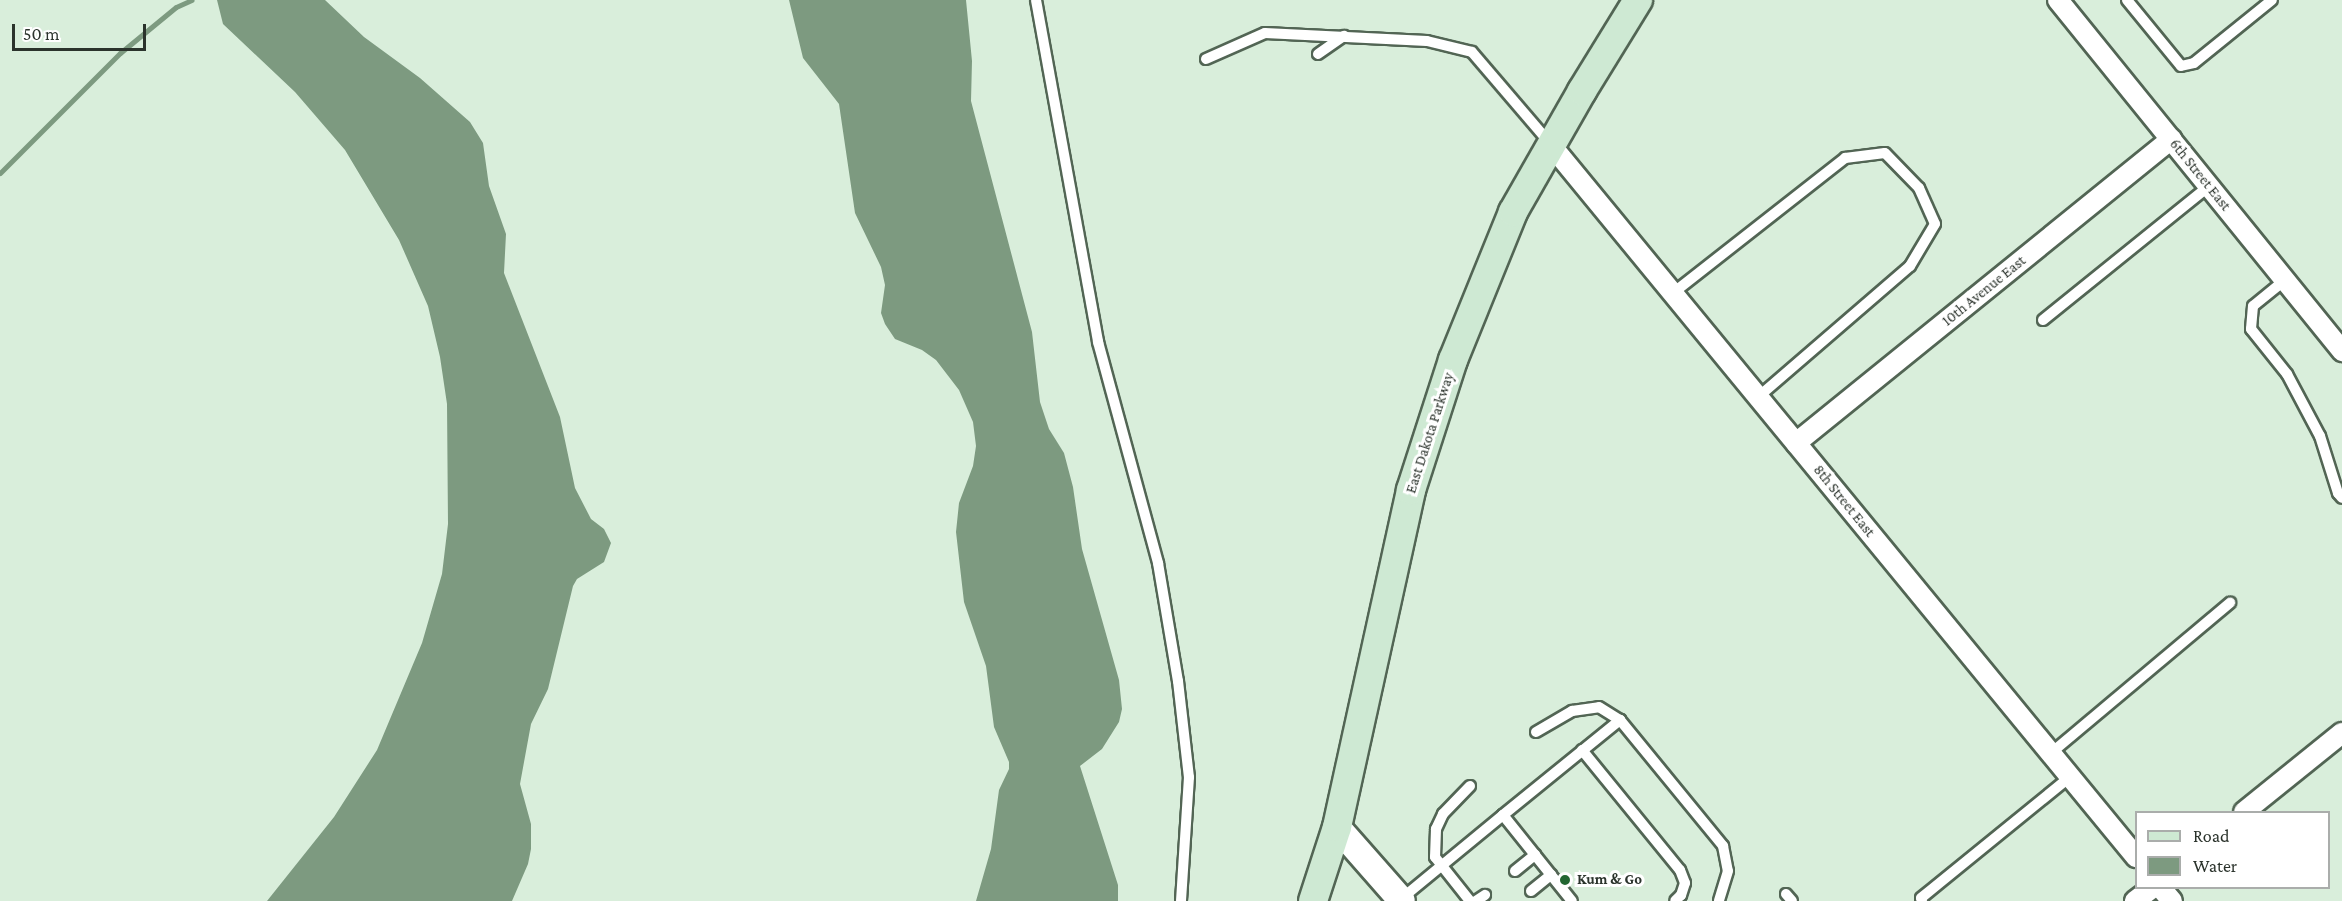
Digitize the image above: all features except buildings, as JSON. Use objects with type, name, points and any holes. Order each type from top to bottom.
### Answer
[{"type":"main road","name":"East Dakota Parkway","points":[[1313,901],[1337,827],[1412,490],[1454,360],[1509,222],[1551,145],[1638,0]]},
{"type":"street","name":"6th Street East","points":[[2058,0],[2342,351]]},
{"type":"street","name":"10th Avenue East","points":[[1796,442],[2171,139]]},
{"type":"street","name":"8th Street East","points":[[1551,145],[2135,856]]},
{"type":"street","points":[[2246,811],[2342,732]]},
{"type":"street","points":[[1337,827],[1402,900]]},
{"type":"street","points":[[2135,901],[2151,889]]},
{"type":"street","points":[[2162,889],[2172,901]]},
{"type":"lane","points":[[1036,0],[1098,342],[1158,563],[1176,671],[1190,777],[1181,901]]},
{"type":"lane","points":[[2127,0],[2181,66],[2194,63],[2272,0]]},
{"type":"lane","points":[[1206,59],[1265,33],[1427,41],[1472,52],[1551,145]]},
{"type":"lane","points":[[1318,54],[1344,36]]},
{"type":"lane","points":[[1673,293],[1845,158],[1885,153],[1919,188],[1935,224],[1910,266],[1758,397]]},
{"type":"lane","points":[[2043,320],[2209,186]]},
{"type":"lane","points":[[2285,280],[2253,306],[2251,329],[2287,374],[2320,436],[2338,493],[2342,498]]},
{"type":"lane","points":[[2051,753],[2230,603]]},
{"type":"lane","points":[[1536,732],[1572,711],[1590,708],[1599,707],[1620,720],[1723,846],[1728,871],[1717,899]]},
{"type":"lane","points":[[1402,900],[1620,720]]},
{"type":"lane","points":[[1582,750],[1680,870],[1685,883],[1681,895],[1675,901]]},
{"type":"lane","points":[[1922,901],[1920,898],[2070,777]]},
{"type":"lane","points":[[1470,786],[1443,814],[1436,829],[1435,856],[1470,901]]},
{"type":"lane","points":[[1503,815],[1568,900]]},
{"type":"lane","points":[[1515,871],[1535,855]]},
{"type":"lane","points":[[1531,891],[1551,875]]},
{"type":"water","points":[[217,0],[325,0],[364,37],[420,78],[470,122],[483,143],[489,186],[506,234],[504,273],[560,417],[575,488],[591,519],[604,529],[611,543],[604,562],[577,579],[573,586],[548,689],[531,724],[520,784],[531,824],[531,849],[528,864],[512,901],[267,901],[334,817],[377,750],[422,643],[442,574],[448,524],[447,404],[440,357],[428,306],[399,240],[345,150],[295,92],[223,24]]},
{"type":"water","points":[[789,0],[966,0],[972,61],[971,101],[1032,332],[1040,402],[1049,429],[1064,453],[1073,487],[1082,549],[1119,680],[1122,709],[1119,722],[1102,749],[1080,766],[1118,885],[1118,901],[976,901],[991,849],[999,790],[1009,769],[1009,762],[994,727],[986,666],[964,602],[956,532],[959,503],[973,466],[976,446],[973,422],[959,390],[936,360],[922,350],[895,339],[885,324],[881,313],[885,285],[881,267],[855,213],[839,104],[803,58]]},
{"type":"waterway","points":[[0,173],[120,53],[176,7],[192,0]]},
{"type":"place","name":"Kum & Go","points":[[1565,880]]}]
